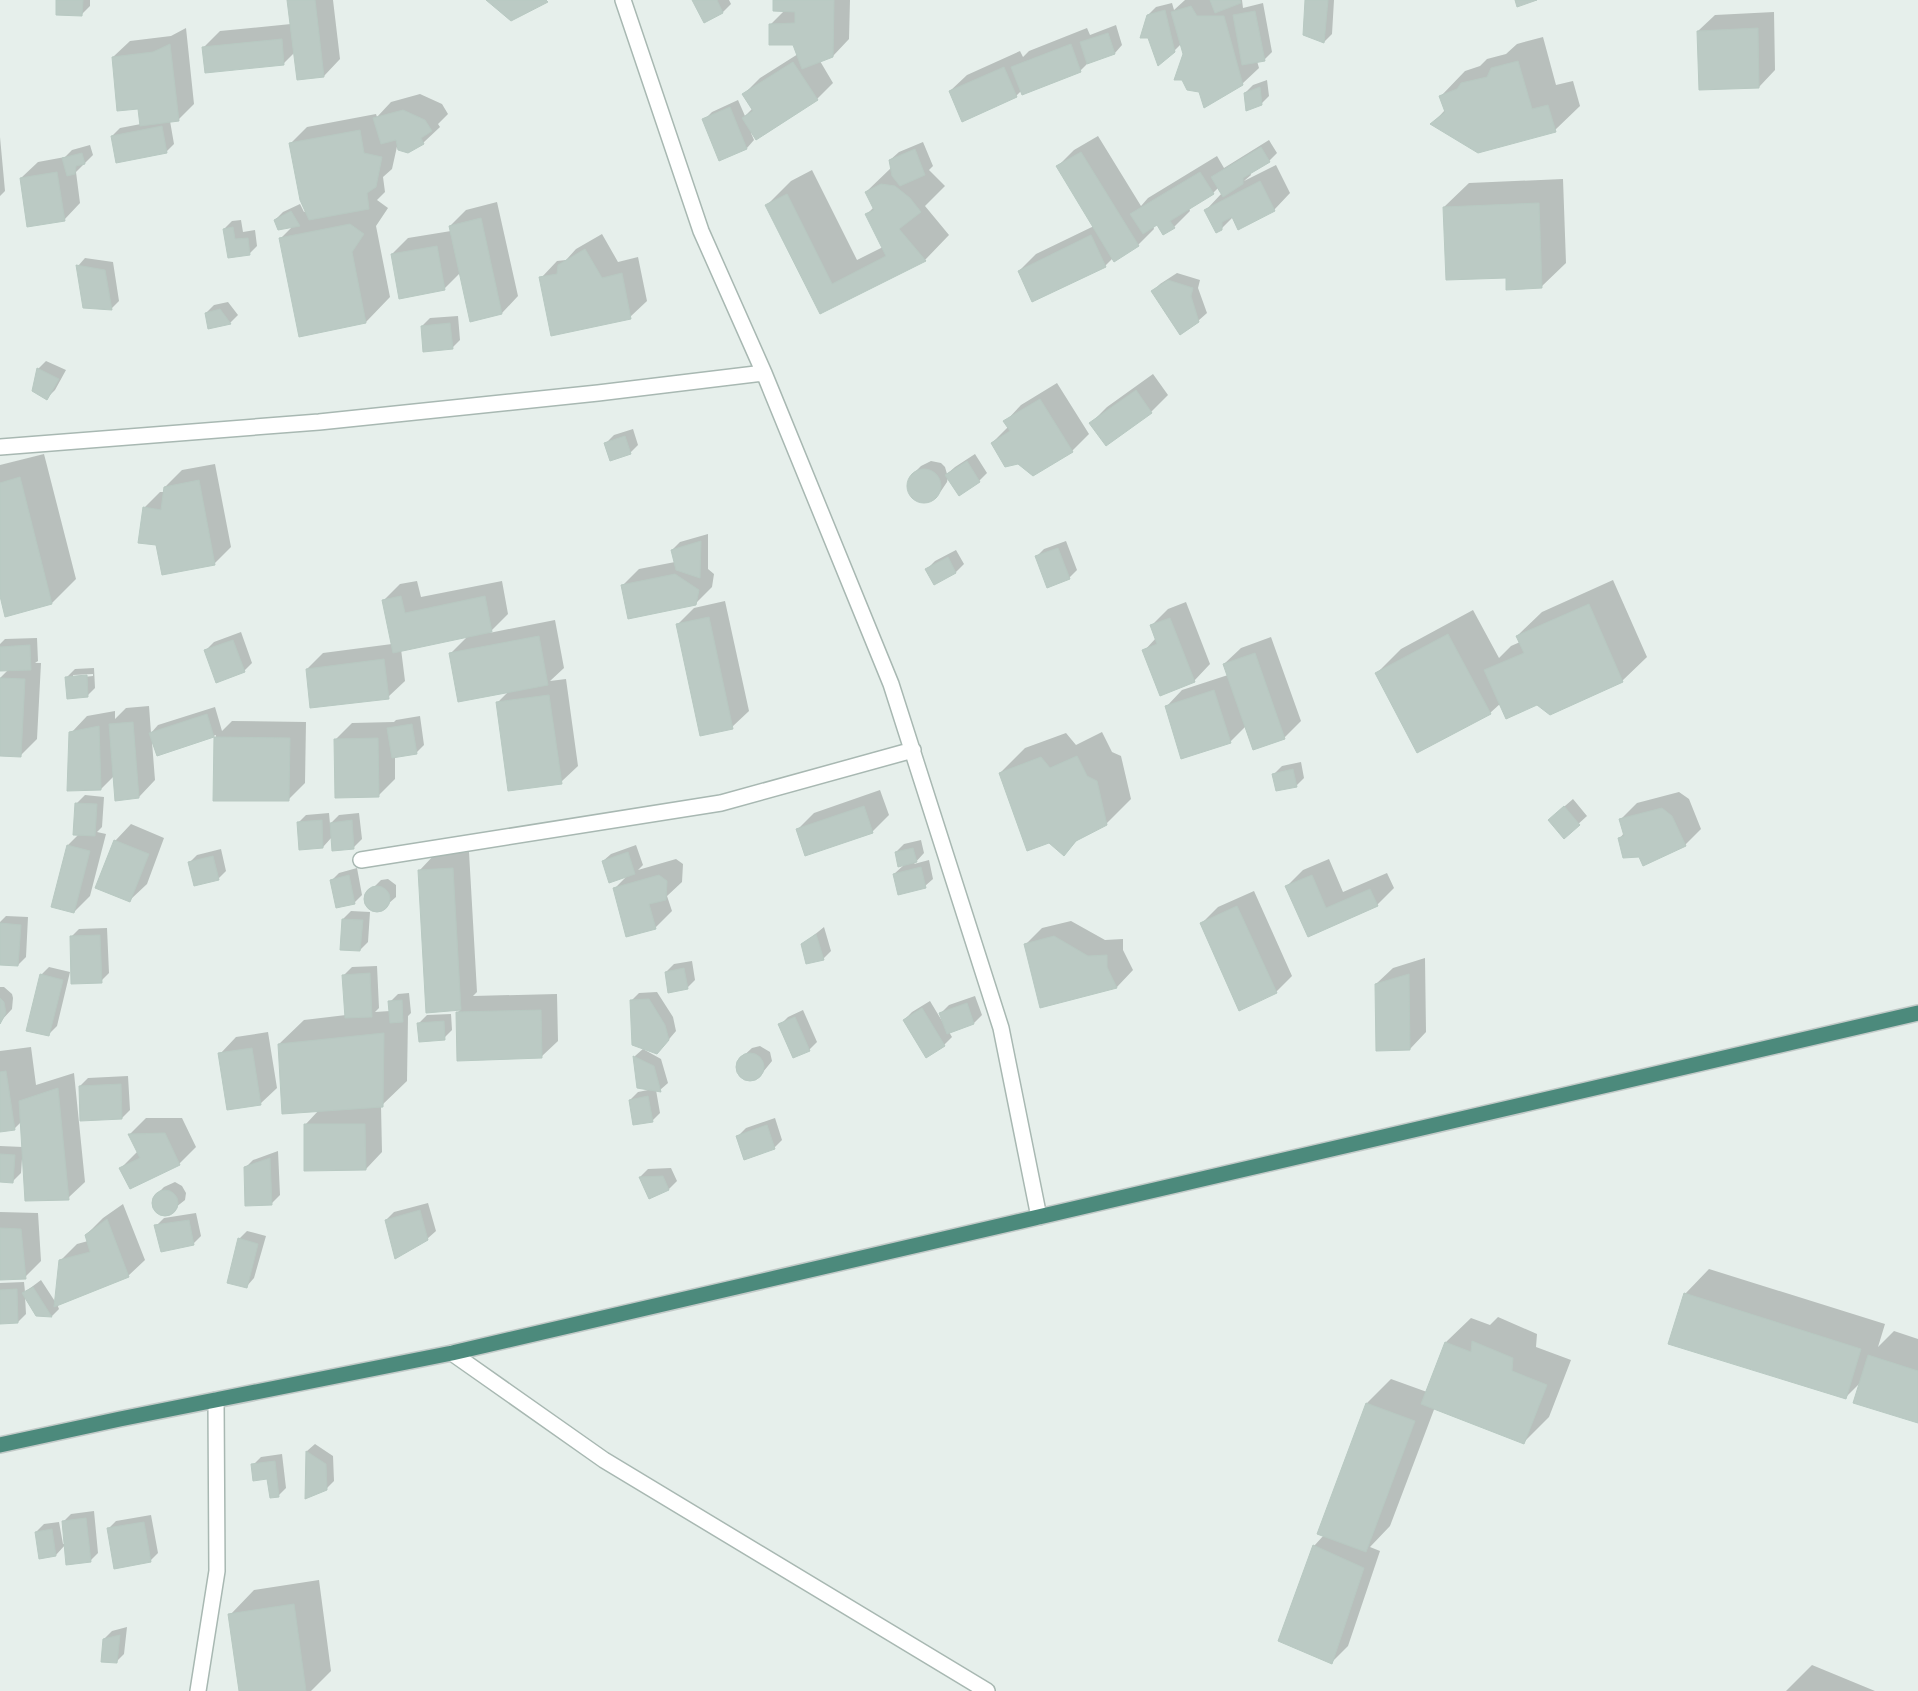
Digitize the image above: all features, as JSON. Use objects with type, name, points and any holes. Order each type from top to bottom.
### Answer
[{"type":"highway","points":[[0,1445],[452,1353],[1918,1013]]},
{"type":"street","points":[[623,0],[700,231],[764,373],[892,684],[1001,1028],[1038,1217]]},
{"type":"street","points":[[0,446],[319,422],[598,393],[764,373]]},
{"type":"street","points":[[361,860],[721,803],[912,750]]},
{"type":"street","points":[[452,1353],[604,1460],[987,1691]]},
{"type":"street","points":[[198,1691],[217,1571],[216,1400]]},
{"type":"building","points":[[56,0],[83,0],[82,16],[56,15]]},
{"type":"building","points":[[287,0],[315,0],[324,77],[297,80]]},
{"type":"building","points":[[486,0],[546,0],[548,2],[511,21]]},
{"type":"building","points":[[692,0],[717,0],[723,13],[704,23]]},
{"type":"building","points":[[773,0],[834,0],[833,57],[802,69],[793,45],[769,45],[769,24],[795,23],[795,12],[773,11]]},
{"type":"building","points":[[1210,0],[1240,0],[1241,3],[1215,13]]},
{"type":"building","points":[[1305,0],[1328,0],[1324,43],[1303,35]]},
{"type":"building","points":[[1515,0],[1537,0],[1517,7]]},
{"type":"building","points":[[1191,6],[1197,16],[1224,16],[1243,85],[1204,108],[1199,92],[1187,90],[1182,80],[1174,80],[1183,54],[1171,12]]},
{"type":"building","points":[[1165,10],[1175,52],[1158,66],[1148,38],[1140,38],[1147,15]]},
{"type":"building","points":[[1255,11],[1265,61],[1242,65],[1233,15]]},
{"type":"building","points":[[1758,28],[1759,88],[1699,90],[1697,31]]},
{"type":"building","points":[[1108,33],[1115,54],[1087,64],[1080,42]]},
{"type":"building","points":[[282,39],[284,65],[205,73],[202,47]]},
{"type":"building","points":[[170,44],[179,121],[140,126],[138,109],[117,111],[112,57],[153,52]]},
{"type":"building","points":[[1071,44],[1081,72],[1022,95],[1011,67]]},
{"type":"building","points":[[1518,61],[1532,109],[1548,105],[1556,132],[1478,153],[1430,124],[1445,112],[1439,96],[1457,89],[1461,83],[1487,77],[1491,68]]},
{"type":"building","points":[[793,62],[818,100],[756,140],[742,118],[753,111],[742,94]]},
{"type":"building","points":[[1004,67],[1017,97],[962,122],[949,91]]},
{"type":"building","points":[[1260,87],[1262,105],[1246,111],[1244,93]]},
{"type":"building","points":[[730,107],[747,149],[719,161],[702,119]]},
{"type":"building","points":[[403,110],[425,120],[432,131],[421,138],[424,144],[408,153],[398,150],[396,140],[381,144],[373,118]]},
{"type":"building","points":[[162,126],[167,153],[116,163],[111,136]]},
{"type":"building","points":[[360,130],[364,153],[382,157],[376,187],[367,193],[369,209],[309,220],[300,200],[289,143]]},
{"type":"building","points":[[1261,147],[1270,162],[1243,178],[1243,184],[1223,197],[1211,177]]},
{"type":"building","points":[[915,149],[925,175],[900,186],[892,176],[889,160]]},
{"type":"building","points":[[1081,152],[1139,246],[1114,262],[1056,166]]},
{"type":"building","points":[[82,153],[85,164],[76,166],[75,174],[67,176],[62,158]]},
{"type":"building","points":[[57,172],[65,221],[27,227],[20,178]]},
{"type":"building","points":[[1200,172],[1214,194],[1170,221],[1175,228],[1163,235],[1157,225],[1143,234],[1130,214]]},
{"type":"building","points":[[1260,181],[1275,211],[1238,230],[1232,217],[1222,222],[1222,230],[1216,233],[1204,210]]},
{"type":"building","points":[[881,184],[895,186],[910,198],[921,212],[899,229],[926,261],[820,314],[765,205],[787,194],[832,284],[886,256],[865,214],[874,210],[865,192]]},
{"type":"building","points":[[1539,203],[1542,288],[1506,290],[1506,278],[1446,280],[1443,207]]},
{"type":"building","points":[[291,211],[300,226],[278,230],[274,220]]},
{"type":"building","points":[[481,218],[502,314],[470,322],[449,226]]},
{"type":"building","points":[[350,224],[364,234],[352,252],[366,323],[299,337],[279,238]]},
{"type":"building","points":[[233,227],[235,239],[248,238],[250,255],[228,258],[223,229]]},
{"type":"building","points":[[1091,235],[1106,267],[1032,302],[1018,271]]},
{"type":"building","points":[[437,246],[445,290],[399,299],[391,254]]},
{"type":"building","points":[[585,249],[602,278],[622,273],[631,319],[551,336],[539,277],[557,274],[558,265]]},
{"type":"building","points":[[76,265],[105,270],[112,310],[83,308]]},
{"type":"building","points":[[1168,280],[1193,288],[1191,296],[1199,322],[1180,335],[1151,291]]},
{"type":"building","points":[[220,309],[231,324],[208,329],[205,313]]},
{"type":"building","points":[[450,323],[453,349],[423,352],[421,326]]},
{"type":"building","points":[[37,368],[59,379],[47,400],[32,391]]},
{"type":"building","points":[[1136,390],[1152,413],[1106,446],[1089,423]]},
{"type":"building","points":[[1040,399],[1073,452],[1033,476],[1018,464],[1005,467],[991,443],[1010,431],[1003,421]]},
{"type":"building","points":[[625,436],[631,454],[610,461],[604,443]]},
{"type":"building","points":[[967,461],[980,482],[959,496],[945,475]]},
{"type":"building","points":[[924,469],[931,470],[936,474],[940,479],[940,493],[936,498],[931,502],[924,503],[917,502],[912,498],[908,493],[907,486],[908,479],[912,474],[917,470]]},
{"type":"building","points":[[20,477],[52,604],[5,617],[0,596],[0,483]]},
{"type":"building","points":[[199,480],[215,565],[162,575],[156,545],[138,543],[143,507],[161,510],[164,487]]},
{"type":"building","points":[[701,541],[700,578],[676,570],[671,550]]},
{"type":"building","points":[[1058,548],[1070,579],[1047,588],[1035,556]]},
{"type":"building","points":[[948,557],[956,573],[934,585],[925,569]]},
{"type":"building","points":[[675,574],[699,590],[696,605],[628,619],[621,585]]},
{"type":"building","points":[[401,596],[405,613],[485,596],[492,632],[393,653],[382,600]]},
{"type":"building","points":[[1589,604],[1623,682],[1550,715],[1537,705],[1506,719],[1484,670],[1524,653],[1516,636]]},
{"type":"building","points":[[709,617],[733,729],[700,736],[676,624]]},
{"type":"building","points":[[1170,618],[1195,682],[1160,696],[1142,650],[1157,644],[1150,625]]},
{"type":"building","points":[[1448,634],[1491,714],[1417,753],[1375,673]]},
{"type":"building","points":[[539,636],[548,685],[458,702],[449,653]]},
{"type":"building","points":[[233,640],[245,672],[216,683],[204,650]]},
{"type":"building","points":[[30,645],[31,670],[0,671],[0,647]]},
{"type":"building","points":[[1255,653],[1285,739],[1253,750],[1223,664]]},
{"type":"building","points":[[384,659],[389,699],[310,708],[306,669]]},
{"type":"building","points":[[87,675],[88,697],[67,699],[65,677]]},
{"type":"building","points":[[0,678],[25,679],[21,757],[0,756]]},
{"type":"building","points":[[1214,690],[1231,743],[1181,759],[1165,706]]},
{"type":"building","points":[[549,695],[562,784],[508,791],[496,702]]},
{"type":"building","points":[[207,714],[214,737],[157,756],[149,733]]},
{"type":"building","points":[[133,722],[139,798],[115,801],[109,724]]},
{"type":"building","points":[[412,724],[417,754],[392,758],[387,728]]},
{"type":"building","points":[[99,726],[101,790],[67,791],[69,732]]},
{"type":"building","points":[[214,737],[290,738],[289,801],[213,801]]},
{"type":"building","points":[[378,738],[379,797],[335,798],[334,739]]},
{"type":"building","points":[[1077,756],[1087,776],[1097,781],[1107,825],[1076,841],[1064,856],[1049,843],[1027,851],[999,773],[1041,757],[1050,768]]},
{"type":"building","points":[[1293,769],[1297,787],[1276,791],[1272,774]]},
{"type":"building","points":[[75,803],[97,804],[95,836],[73,835]]},
{"type":"building","points":[[864,806],[873,833],[805,856],[796,829]]},
{"type":"building","points":[[1564,806],[1580,825],[1564,839],[1548,820]]},
{"type":"building","points":[[1662,808],[1672,816],[1686,846],[1643,866],[1639,857],[1623,858],[1618,838],[1624,836],[1619,819]]},
{"type":"building","points":[[322,820],[323,848],[299,850],[297,822]]},
{"type":"building","points":[[352,820],[354,849],[332,851],[330,823]]},
{"type":"building","points":[[114,840],[149,854],[130,902],[95,888]]},
{"type":"building","points":[[67,845],[90,851],[74,913],[51,907]]},
{"type":"building","points":[[913,848],[917,862],[898,867],[895,852]]},
{"type":"building","points":[[628,852],[635,874],[609,883],[602,861]]},
{"type":"building","points":[[213,856],[219,880],[194,886],[188,862]]},
{"type":"building","points":[[921,867],[926,888],[898,895],[893,874]]},
{"type":"building","points":[[453,868],[461,1010],[426,1013],[418,870]]},
{"type":"building","points":[[349,875],[355,904],[336,908],[330,880]]},
{"type":"building","points":[[659,875],[667,881],[666,900],[649,904],[656,929],[626,937],[613,888]]},
{"type":"building","points":[[1312,875],[1326,908],[1370,889],[1378,906],[1308,937],[1285,886]]},
{"type":"building","points":[[377,886],[386,890],[390,899],[386,908],[377,912],[368,908],[364,899],[368,890]]},
{"type":"building","points":[[1237,906],[1277,993],[1239,1011],[1200,923]]},
{"type":"building","points":[[342,919],[363,920],[360,951],[340,950]]},
{"type":"building","points":[[0,923],[21,925],[18,966],[0,965]]},
{"type":"building","points":[[816,934],[824,960],[806,964],[801,944]]},
{"type":"building","points":[[100,935],[102,983],[71,984],[70,936]]},
{"type":"building","points":[[1054,936],[1088,956],[1107,955],[1107,967],[1117,988],[1040,1008],[1024,944]]},
{"type":"building","points":[[684,968],[688,989],[668,993],[665,972]]},
{"type":"building","points":[[370,973],[372,1017],[345,1018],[342,975]]},
{"type":"building","points":[[40,974],[63,980],[49,1036],[26,1031]]},
{"type":"building","points":[[1409,974],[1410,1050],[1376,1051],[1375,984]]},
{"type":"building","points":[[0,998],[4,1002],[6,1013],[0,1024]]},
{"type":"building","points":[[649,999],[665,1025],[669,1040],[657,1054],[632,1045],[630,1000]]},
{"type":"building","points":[[402,1000],[403,1022],[390,1023],[388,1001]]},
{"type":"building","points":[[967,1003],[974,1024],[947,1034],[939,1013]]},
{"type":"building","points":[[922,1008],[945,1046],[926,1058],[903,1020]]},
{"type":"building","points":[[541,1010],[542,1058],[457,1061],[456,1012]]},
{"type":"building","points":[[795,1017],[810,1051],[793,1058],[778,1024]]},
{"type":"building","points":[[444,1021],[445,1040],[419,1042],[417,1023]]},
{"type":"building","points":[[384,1033],[383,1107],[282,1114],[278,1044]]},
{"type":"building","points":[[252,1048],[261,1105],[227,1110],[218,1053]]},
{"type":"building","points":[[750,1053],[760,1057],[764,1067],[760,1077],[750,1081],[740,1077],[736,1067],[740,1057]]},
{"type":"building","points":[[633,1056],[654,1066],[661,1092],[637,1088]]},
{"type":"building","points":[[6,1071],[15,1130],[0,1132],[0,1072]]},
{"type":"building","points":[[121,1084],[122,1119],[80,1121],[79,1086]]},
{"type":"building","points":[[58,1088],[69,1200],[25,1201],[19,1101]]},
{"type":"building","points":[[648,1096],[653,1122],[633,1125],[629,1100]]},
{"type":"building","points":[[304,1124],[365,1124],[366,1170],[304,1171]]},
{"type":"building","points":[[767,1125],[775,1149],[744,1160],[736,1136]]},
{"type":"building","points":[[165,1133],[180,1165],[130,1189],[119,1168],[140,1158],[128,1134]]},
{"type":"building","points":[[0,1154],[15,1155],[13,1183],[0,1182]]},
{"type":"building","points":[[270,1158],[272,1205],[245,1206],[244,1167]]},
{"type":"building","points":[[663,1176],[669,1190],[649,1199],[639,1177]]},
{"type":"building","points":[[165,1190],[174,1194],[178,1203],[174,1212],[165,1216],[156,1212],[152,1203],[156,1194]]},
{"type":"building","points":[[420,1210],[428,1240],[395,1259],[385,1220]]},
{"type":"building","points":[[107,1219],[129,1277],[54,1307],[59,1260],[90,1252],[85,1235]]},
{"type":"building","points":[[189,1220],[194,1245],[161,1252],[154,1225]]},
{"type":"building","points":[[0,1228],[21,1229],[26,1279],[0,1280]]},
{"type":"building","points":[[238,1238],[258,1244],[247,1288],[227,1283]]},
{"type":"building","points":[[33,1287],[52,1317],[36,1316],[22,1293]]},
{"type":"building","points":[[17,1289],[18,1323],[0,1324],[0,1290]]},
{"type":"building","points":[[1684,1293],[1861,1349],[1846,1399],[1668,1344]]},
{"type":"building","points":[[1472,1341],[1513,1358],[1512,1371],[1547,1385],[1524,1444],[1421,1404],[1445,1342],[1471,1352]]},
{"type":"building","points":[[1868,1355],[1918,1371],[1918,1423],[1853,1403]]},
{"type":"building","points":[[1366,1403],[1415,1421],[1366,1552],[1317,1534]]},
{"type":"building","points":[[306,1451],[326,1464],[327,1490],[305,1499]]},
{"type":"building","points":[[275,1461],[279,1497],[270,1498],[267,1479],[253,1481],[251,1464]]},
{"type":"building","points":[[86,1518],[91,1562],[66,1565],[62,1521]]},
{"type":"building","points":[[144,1522],[151,1562],[114,1569],[107,1528]]},
{"type":"building","points":[[52,1529],[56,1556],[39,1559],[35,1532]]},
{"type":"building","points":[[1313,1545],[1364,1568],[1332,1664],[1278,1641]]},
{"type":"building","points":[[294,1604],[306,1691],[239,1691],[228,1614]]},
{"type":"building","points":[[120,1635],[117,1663],[101,1662],[103,1639]]}]
